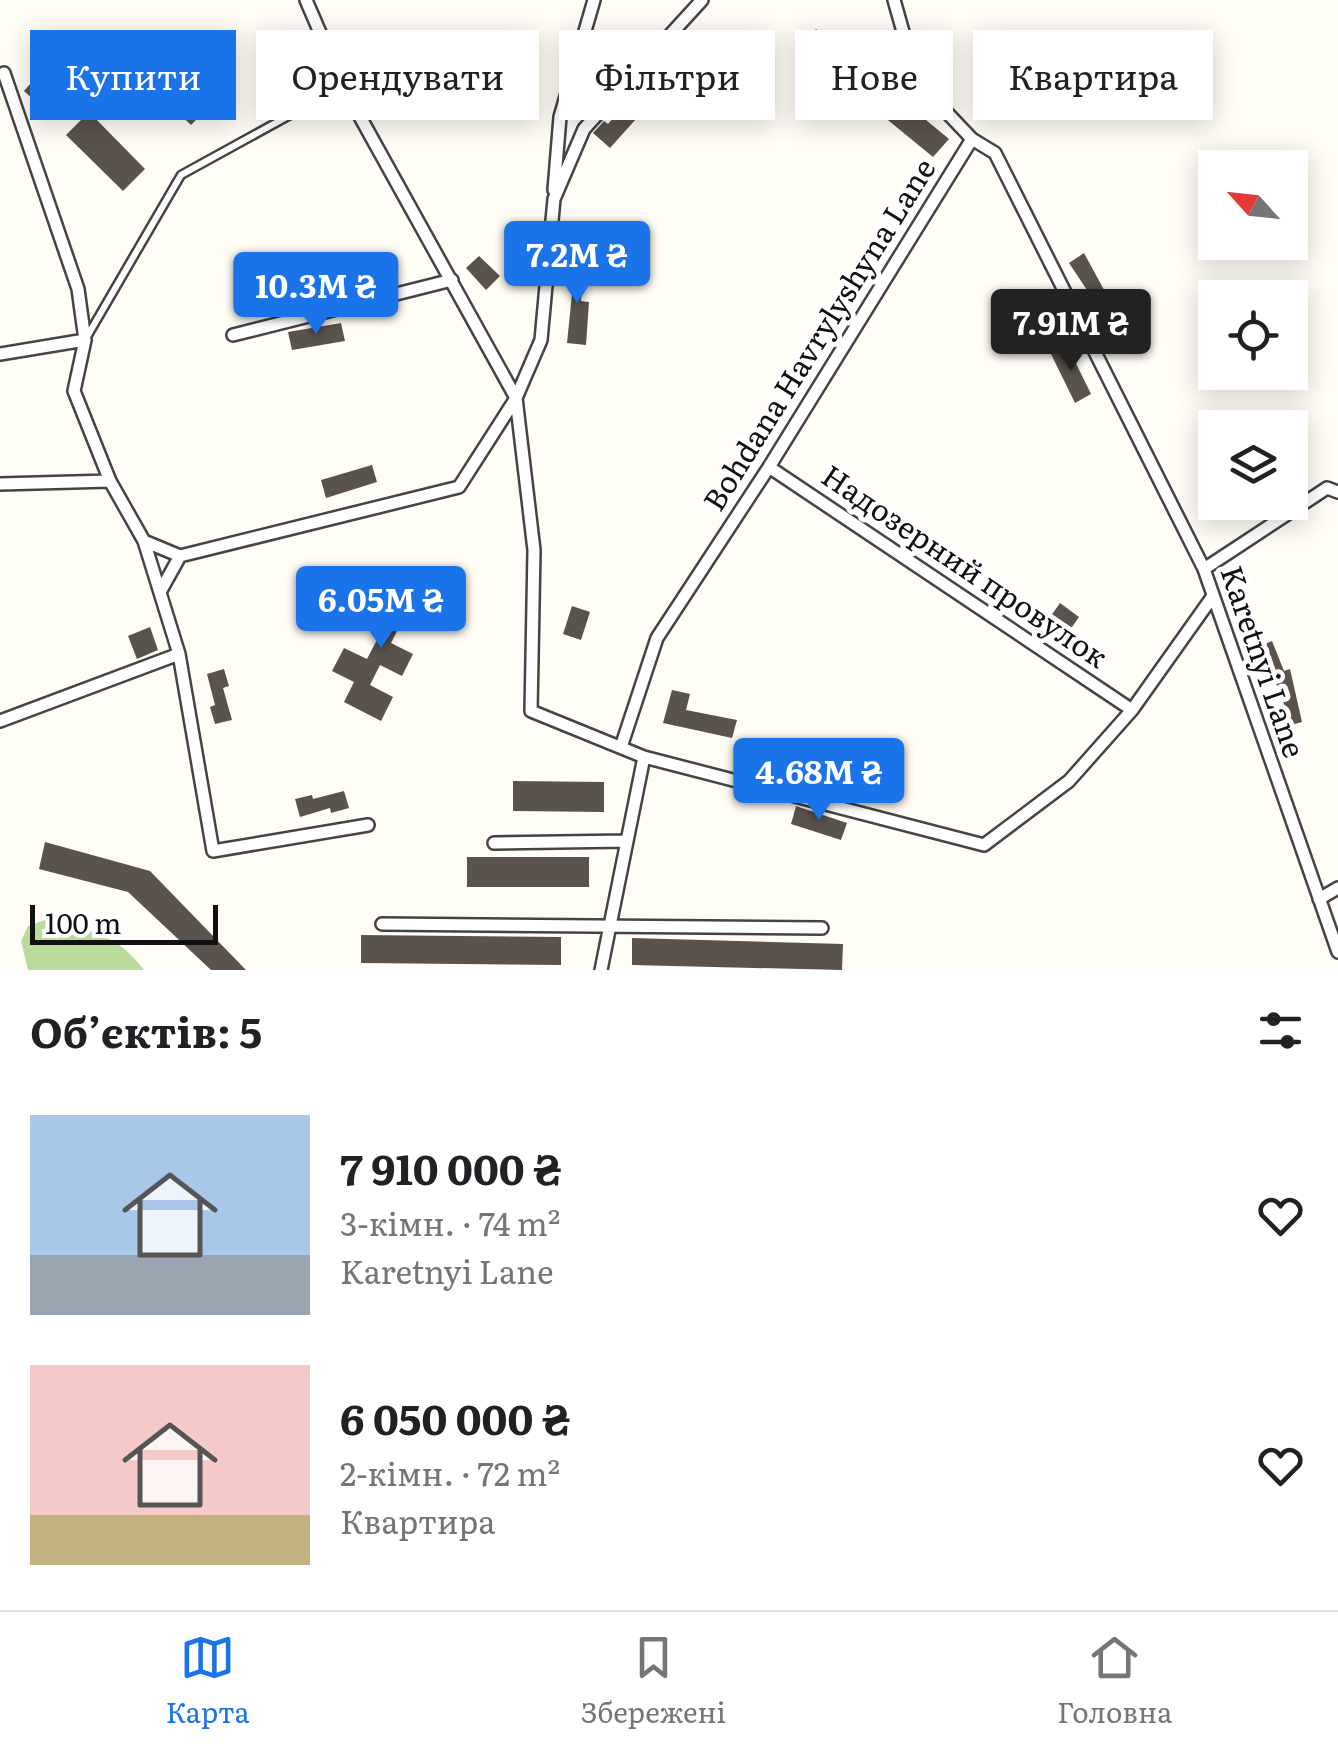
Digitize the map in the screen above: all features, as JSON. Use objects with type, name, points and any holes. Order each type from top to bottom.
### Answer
[{"type":"street","points":[[306,0],[319,30]]},
{"type":"street","points":[[144,541],[180,556],[459,487],[516,398],[541,340],[560,117],[594,0]]},
{"type":"street","points":[[554,200],[584,129],[702,0]]},
{"type":"street","name":"Karetnyi Lane","points":[[894,0],[917,81],[972,139],[995,153],[1204,570],[1338,952]]},
{"type":"street","points":[[4,73],[78,289],[85,340],[74,391],[110,481],[144,541],[179,654],[213,850],[368,825]]},
{"type":"street","points":[[363,120],[516,398],[534,550],[531,712],[644,756],[984,845],[1069,781],[1132,710],[1213,596]]},
{"type":"street","name":"Bohdana Havrylyshyna Lane","points":[[621,748],[657,638],[769,467],[972,139]]},
{"type":"street","points":[[233,335],[452,280]]},
{"type":"street","points":[[0,354],[85,340]]},
{"type":"street","name":"Надозерний провулок","points":[[769,467],[1132,710]]},
{"type":"street","points":[[0,484],[110,481]]},
{"type":"street","points":[[1204,570],[1327,488],[1338,492]]},
{"type":"street","points":[[160,592],[180,556]]},
{"type":"street","points":[[0,721],[179,654]]},
{"type":"street","points":[[601,970],[644,756]]},
{"type":"street","points":[[494,843],[627,841]]},
{"type":"street","points":[[1318,899],[1338,888]]},
{"type":"street","points":[[382,924],[822,928]]},
{"type":"lane","points":[[85,340],[181,175],[282,120]]},
{"type":"green space","points":[[45,920],[111,940],[144,970],[28,970],[21,941],[28,926]]},
{"type":"building","points":[[81,120],[97,120],[145,169],[123,191],[66,135]]},
{"type":"building","points":[[612,120],[635,120],[610,148],[593,133],[604,121],[608,124]]},
{"type":"building","points":[[888,120],[926,120],[949,139],[933,157]]},
{"type":"building","points":[[1084,253],[1109,299],[1093,307],[1069,263]]},
{"type":"building","points":[[479,256],[500,276],[486,290],[466,268]]},
{"type":"building","points":[[565,265],[584,266],[581,301],[589,302],[586,345],[567,343],[573,284],[564,283]]},
{"type":"building","points":[[341,323],[345,341],[292,350],[288,332]]},
{"type":"building","points":[[1067,345],[1091,394],[1075,403],[1051,354]]},
{"type":"building","points":[[372,465],[377,482],[326,498],[321,480]]},
{"type":"building","points":[[405,590],[436,606],[422,631],[402,621],[391,643],[413,654],[402,676],[380,665],[370,685],[393,697],[381,721],[344,702],[354,682],[332,671],[344,648],[367,659],[380,634],[358,623],[371,597],[395,610]]},
{"type":"building","points":[[1060,603],[1079,617],[1065,637],[1046,623]]},
{"type":"building","points":[[572,606],[590,612],[581,640],[563,634]]},
{"type":"building","points":[[150,627],[158,650],[137,659],[128,636]]},
{"type":"building","points":[[1272,641],[1284,671],[1290,669],[1302,722],[1284,727],[1280,709],[1285,707],[1268,662],[1262,665],[1255,648]]},
{"type":"building","points":[[224,669],[229,686],[223,688],[232,720],[215,724],[210,707],[215,705],[207,674]]},
{"type":"building","points":[[672,690],[690,694],[686,710],[737,720],[732,738],[663,723]]},
{"type":"building","points":[[800,748],[850,760],[845,778],[795,766]]},
{"type":"building","points":[[513,781],[604,782],[604,812],[513,811]]},
{"type":"building","points":[[344,791],[349,808],[331,813],[330,808],[300,817],[295,799]]},
{"type":"building","points":[[796,806],[847,823],[841,840],[791,824]]},
{"type":"building","points":[[45,842],[150,871],[246,970],[211,970],[128,892],[39,869]]},
{"type":"building","points":[[467,857],[589,857],[589,887],[467,887]]},
{"type":"building","points":[[361,935],[561,937],[561,965],[361,963]]},
{"type":"building","points":[[632,938],[843,944],[842,970],[632,965]]}]
